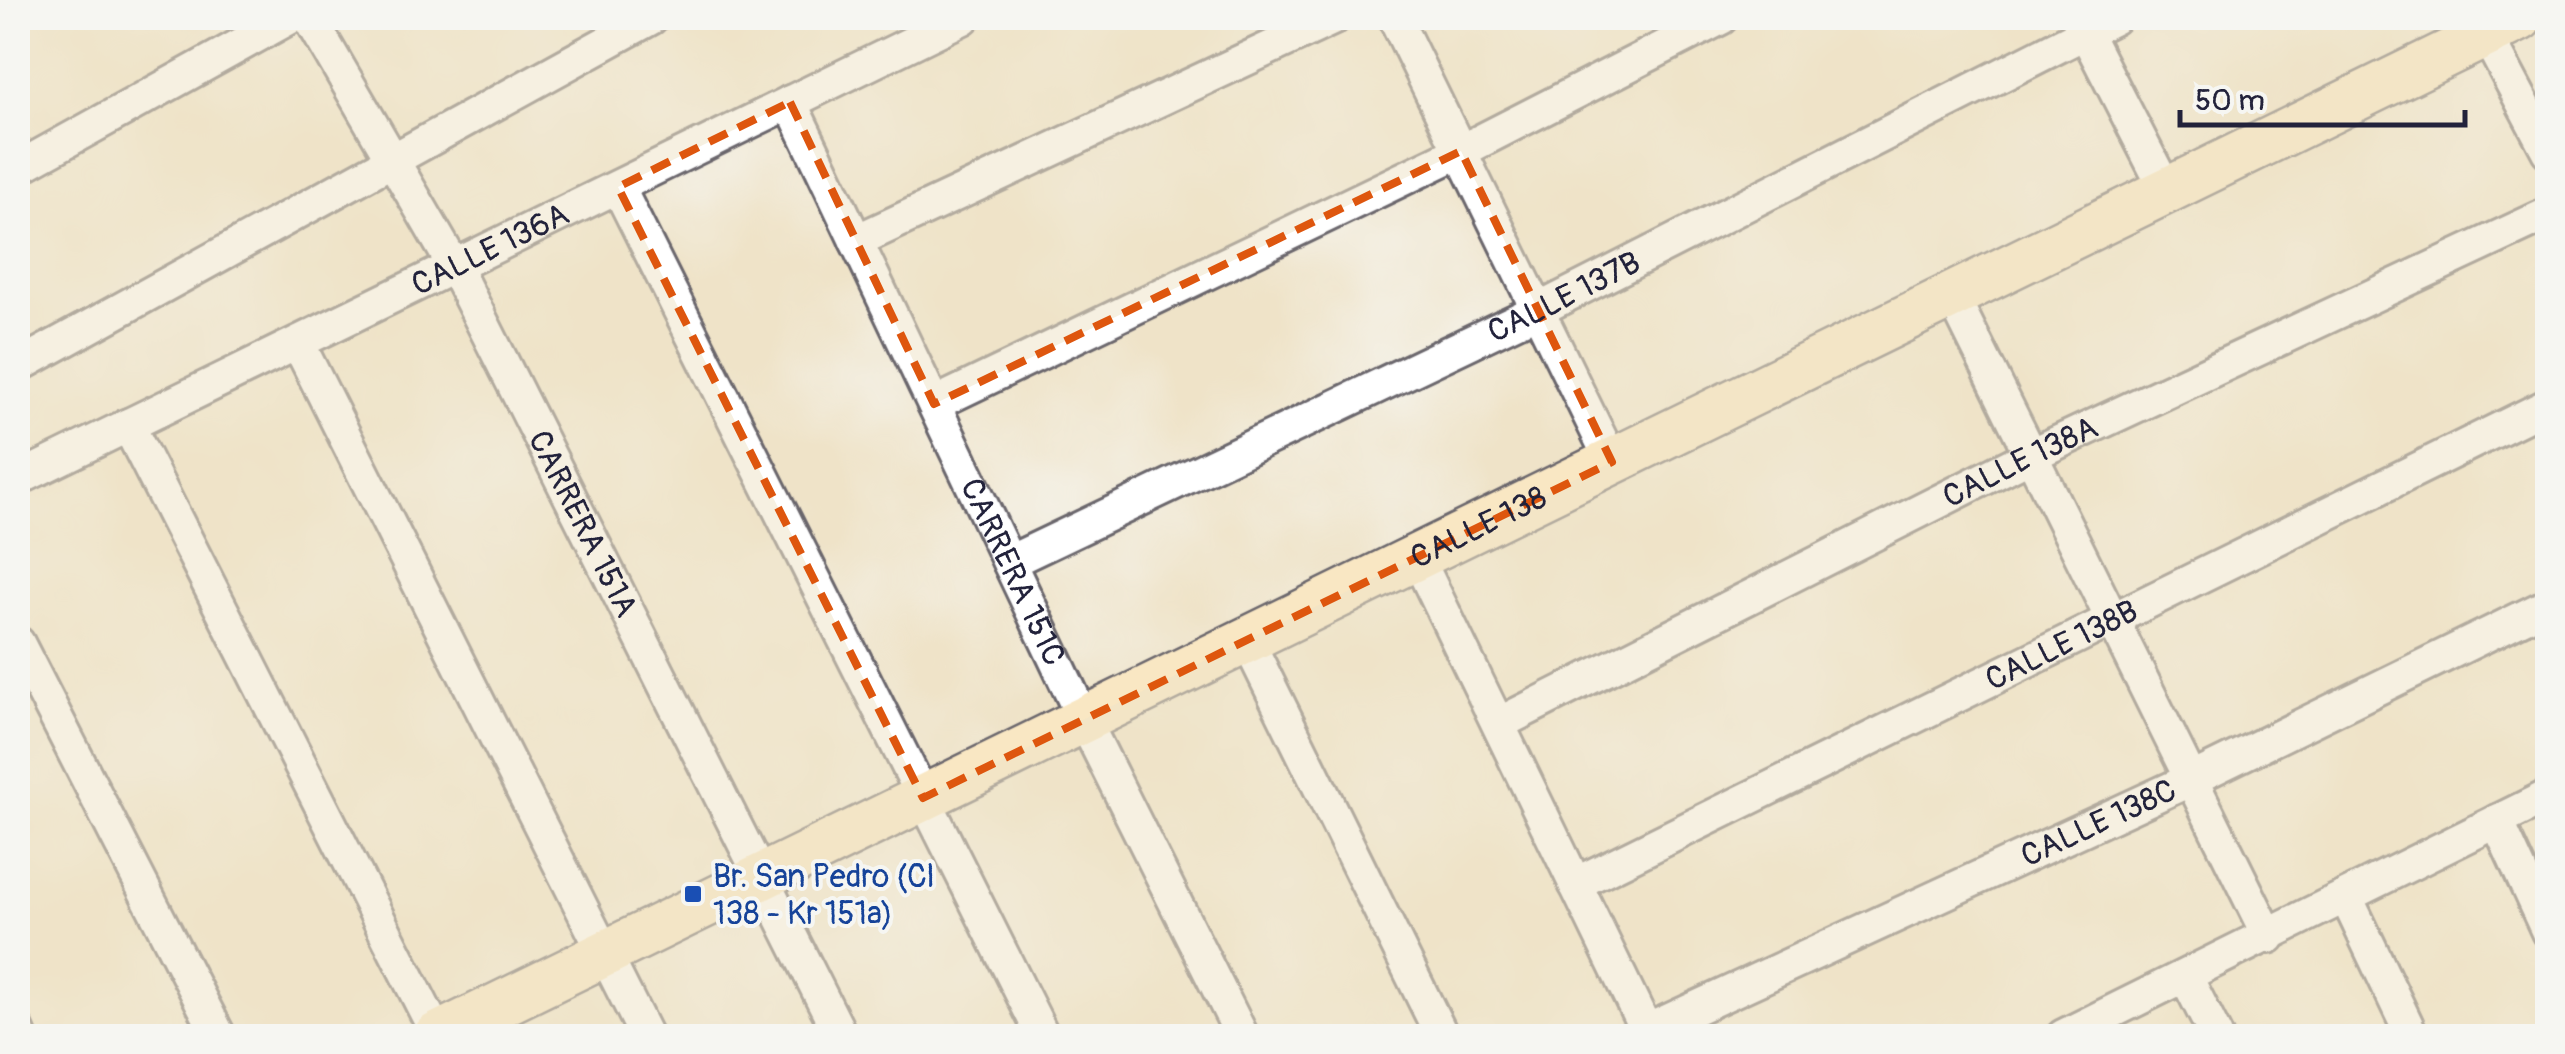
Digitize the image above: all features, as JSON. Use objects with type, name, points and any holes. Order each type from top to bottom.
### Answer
[{"type":"main road","name":"CALLE 138","points":[[437,1036],[2503,26]]},
{"type":"street","points":[[18,168],[289,18]]},
{"type":"street","name":"CARRERA 151A","points":[[310,18],[454,266],[841,1036]]},
{"type":"street","points":[[18,366],[651,18]]},
{"type":"street","name":"CALLE 136A","points":[[18,479],[964,18]]},
{"type":"street","points":[[856,242],[1334,18]]},
{"type":"street","points":[[1396,18],[1612,462]]},
{"type":"street","points":[[934,404],[1460,151],[1721,18]]},
{"type":"street","points":[[2092,22],[2166,190]]},
{"type":"street","name":"CALLE 137B","points":[[1009,562],[1538,310],[2092,22]]},
{"type":"street","points":[[2503,26],[2548,151]]},
{"type":"street","name":"CARRERA 151C","points":[[790,102],[1084,720],[1242,1036]]},
{"type":"street","points":[[618,186],[1043,1036]]},
{"type":"street","name":"CALLE 138A","points":[[1500,723],[2031,454],[2548,214]]},
{"type":"street","points":[[1952,295],[2270,936]]},
{"type":"street","points":[[298,343],[646,1036]]},
{"type":"street","name":"CALLE 138B","points":[[1575,884],[2548,406]]},
{"type":"street","points":[[128,425],[437,1036]]},
{"type":"street","points":[[1417,556],[1648,1034]]},
{"type":"street","name":"CALLE 138C","points":[[1648,1034],[2192,780],[2548,605]]},
{"type":"street","points":[[1247,640],[1442,1036]]},
{"type":"street","points":[[18,643],[219,1036]]},
{"type":"street","points":[[2063,1036],[2548,796]]},
{"type":"street","points":[[2497,821],[2548,932]]},
{"type":"street","points":[[2347,898],[2412,1036]]},
{"type":"street","points":[[2186,977],[2216,1036]]},
{"type":"highlighted area","points":[[790,102],[934,404],[1461,151],[1612,462],[923,798],[618,187]]},
{"type":"place","name":"Br. San Pedro (Cl 138 - Kr 151a)","points":[[693,894]]}]
